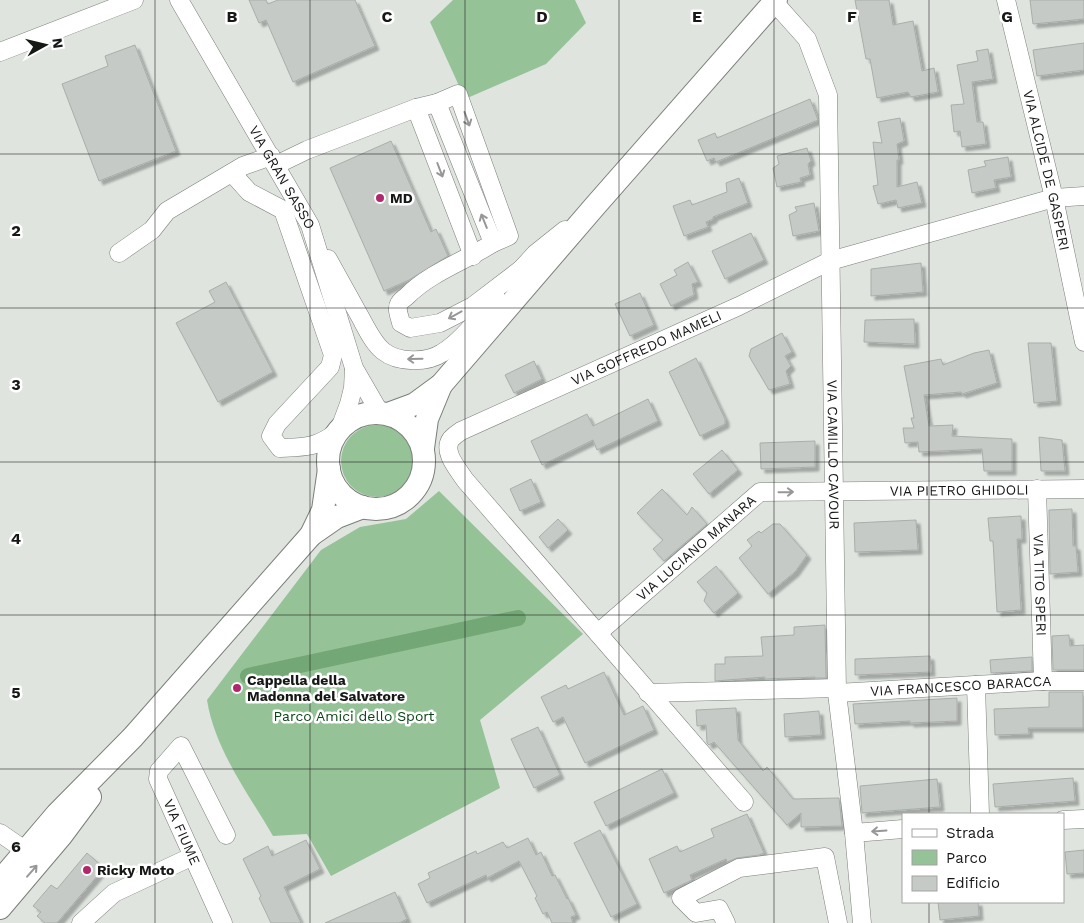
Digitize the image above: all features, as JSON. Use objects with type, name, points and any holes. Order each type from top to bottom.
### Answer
[{"type":"main road","points":[[311,535],[323,510],[329,469],[329,455],[332,442],[338,431],[350,420],[364,414],[384,413],[415,404],[441,385],[775,1]]},
{"type":"main road","points":[[422,448],[427,419],[441,385]]},
{"type":"main road","points":[[329,469],[333,482],[340,492],[351,501],[363,507],[377,509],[392,506],[404,500],[415,489],[422,477],[424,462],[418,436],[410,426],[400,419],[384,413]]},
{"type":"main road","points":[[0,881],[57,814],[133,737],[311,535],[337,517],[363,507]]},
{"type":"main road","points":[[0,908],[62,836],[133,737]]},
{"type":"street","points":[[0,52],[134,0]]},
{"type":"street","name":"VIA GRAN SASSO","points":[[179,0],[310,225],[354,368],[384,413]]},
{"type":"street","name":"VIA ALCIDE DE GASPERI","points":[[1006,0],[1054,198],[1084,342]]},
{"type":"street","name":"VIA CAMILLO CAVOUR","points":[[775,1],[807,39],[828,95],[837,690],[854,833],[862,923]]},
{"type":"street","points":[[119,253],[152,230],[167,211],[232,172],[307,150],[416,108],[437,103],[493,243],[473,256],[436,273],[414,289],[398,304],[401,323],[410,328],[440,323],[473,306],[524,267]]},
{"type":"street","points":[[416,108],[473,256]]},
{"type":"street","points":[[232,172],[249,192],[283,210],[333,355],[330,367],[277,424],[271,436],[280,448],[303,447],[323,442],[338,431]]},
{"type":"street","name":"VIA GOFFREDO MAMELI","points":[[598,633],[465,480],[451,459],[448,448],[451,440],[461,431],[739,306],[830,261],[1054,198],[1084,196]]},
{"type":"street","points":[[310,225],[369,332],[384,351],[398,358],[413,360],[441,354],[456,343],[535,254],[595,206]]},
{"type":"street","name":"VIA GRAN SASSO","points":[[338,431],[349,404],[353,388],[354,368]]},
{"type":"street","name":"VIA TITO SPERI","points":[[1037,489],[1043,681]]},
{"type":"street","name":"VIA PIETRO GHIDOLI","points":[[835,491],[1084,489]]},
{"type":"street","name":"VIA LUCIANO MANARA","points":[[598,633],[760,492],[835,491]]},
{"type":"street","points":[[598,633],[744,802]]},
{"type":"street","name":"VIA FRANCESCO BARACCA","points":[[648,693],[837,690],[1084,681]]},
{"type":"street","points":[[976,684],[980,813]]},
{"type":"street","name":"VIA FIUME","points":[[223,923],[158,779],[159,771],[181,746],[226,835]]},
{"type":"street","points":[[1064,820],[1084,819]]},
{"type":"street","points":[[854,833],[902,829]]},
{"type":"street","points":[[0,833],[26,851]]},
{"type":"street","points":[[81,923],[114,893],[193,856]]},
{"type":"street","points":[[726,923],[719,909],[696,913],[681,898],[739,868],[825,857],[838,923]]},
{"type":"green space","points":[[453,0],[575,0],[586,23],[546,64],[465,99],[430,22]]},
{"type":"green space","points":[[370,425],[384,425],[403,435],[413,454],[413,468],[403,487],[384,497],[370,497],[351,487],[341,468],[341,454],[351,435]]},
{"type":"green space","name":"Parco Amici dello Sport","points":[[439,491],[583,634],[480,720],[500,788],[331,876],[307,834],[273,836],[225,754],[211,718],[207,700],[321,550],[360,527],[406,519]]},
{"type":"building","points":[[249,0],[266,0],[268,4],[278,0],[355,0],[375,46],[293,82],[266,20],[259,23]]},
{"type":"building","points":[[855,0],[889,0],[893,25],[913,21],[922,71],[934,68],[938,92],[911,97],[908,92],[877,98],[870,59],[866,59]]},
{"type":"building","points":[[1030,0],[1084,0],[1084,19],[1033,24]]},
{"type":"building","points":[[1084,43],[1084,70],[1037,76],[1033,50]]},
{"type":"building","points":[[135,45],[176,151],[99,181],[62,84],[108,66],[105,56]]},
{"type":"building","points":[[988,49],[993,79],[972,82],[977,122],[983,122],[986,144],[962,147],[960,131],[954,132],[951,105],[964,104],[957,65],[978,61],[976,51]]},
{"type":"building","points":[[810,99],[818,120],[716,162],[714,158],[707,161],[698,140],[715,133],[717,138]]},
{"type":"building","points":[[900,118],[904,141],[897,144],[899,160],[897,160],[897,187],[917,182],[922,203],[898,208],[896,200],[878,204],[873,186],[878,185],[873,142],[882,143],[878,122]]},
{"type":"building","name":"MD","points":[[391,141],[431,232],[436,229],[448,256],[409,280],[384,291],[330,168]]},
{"type":"building","points":[[807,148],[811,161],[808,164],[810,175],[800,178],[801,182],[777,187],[773,168],[779,164],[777,156]]},
{"type":"building","points":[[1008,157],[1011,177],[994,180],[996,188],[972,193],[968,170],[986,166],[984,161]]},
{"type":"building","points":[[739,178],[748,203],[713,217],[713,219],[706,222],[708,227],[684,236],[673,206],[690,200],[692,205],[727,192],[726,183]]},
{"type":"building","points":[[814,203],[819,231],[793,236],[789,215],[797,211],[795,207]]},
{"type":"building","points":[[751,233],[764,260],[725,279],[712,251]]},
{"type":"building","points":[[688,262],[698,282],[692,284],[694,295],[671,306],[660,284],[677,275],[674,270]]},
{"type":"building","points":[[921,263],[923,292],[871,296],[871,269]]},
{"type":"building","points":[[226,282],[273,372],[218,402],[176,323],[215,302],[209,291]]},
{"type":"building","points":[[640,293],[654,325],[630,336],[615,304]]},
{"type":"building","points":[[914,319],[915,344],[864,342],[865,320]]},
{"type":"building","points":[[782,333],[792,352],[785,356],[791,366],[786,371],[790,384],[769,390],[749,356],[751,349]]},
{"type":"building","points":[[1028,343],[1051,343],[1057,401],[1034,403]]},
{"type":"building","points":[[989,350],[997,383],[962,394],[961,392],[924,395],[929,426],[953,425],[952,436],[1012,439],[1012,471],[984,471],[982,449],[919,452],[918,442],[905,443],[903,428],[914,428],[911,418],[914,418],[904,366],[941,359],[943,365],[974,353]]},
{"type":"building","points":[[696,358],[725,419],[725,424],[700,436],[669,372]]},
{"type":"building","points":[[534,361],[542,379],[514,393],[505,375]]},
{"type":"building","points":[[648,399],[658,421],[597,450],[593,440],[542,465],[531,441],[587,414],[593,426]]},
{"type":"building","points":[[1039,437],[1062,440],[1065,471],[1041,471]]},
{"type":"building","points":[[815,441],[815,467],[761,469],[760,443]]},
{"type":"building","points":[[722,450],[738,470],[709,494],[693,474]]},
{"type":"building","points":[[531,479],[541,502],[520,511],[510,489]]},
{"type":"building","points":[[662,489],[687,515],[692,507],[707,524],[664,561],[653,549],[663,540],[637,513]]},
{"type":"building","points":[[1072,509],[1073,546],[1076,546],[1078,572],[1050,574],[1049,510]]},
{"type":"building","points":[[1021,516],[1022,539],[1017,539],[1021,610],[997,612],[993,541],[990,541],[988,518]]},
{"type":"building","points":[[558,519],[568,530],[548,548],[539,537]]},
{"type":"building","points":[[916,520],[918,550],[855,552],[854,523]]},
{"type":"building","points":[[773,524],[780,524],[807,555],[795,572],[768,594],[739,558],[752,546],[747,540]]},
{"type":"building","points":[[716,566],[738,593],[714,613],[704,601],[707,593],[697,582]]},
{"type":"building","points":[[825,625],[826,678],[765,679],[765,677],[715,681],[715,664],[725,664],[725,657],[763,656],[761,637],[794,635],[794,627]]},
{"type":"building","points":[[1069,635],[1070,646],[1084,645],[1084,670],[1053,670],[1052,636]]},
{"type":"building","points":[[930,656],[931,672],[855,675],[855,659]]},
{"type":"building","points":[[1032,657],[1032,671],[991,673],[990,660]]},
{"type":"building","points":[[604,672],[624,715],[643,706],[654,730],[585,763],[563,717],[553,722],[541,697],[566,685],[568,689]]},
{"type":"building","points":[[1049,692],[1083,692],[1083,728],[1028,728],[1029,734],[995,735],[994,709],[1049,707]]},
{"type":"building","points":[[957,698],[957,721],[855,724],[853,704]]},
{"type":"building","points":[[736,708],[738,740],[763,771],[767,767],[793,799],[839,798],[842,826],[801,827],[801,813],[787,825],[714,742],[709,745],[707,743],[706,725],[697,726],[696,710]]},
{"type":"building","points":[[819,711],[821,735],[785,737],[784,714]]},
{"type":"building","points":[[538,727],[560,775],[534,788],[511,739]]},
{"type":"building","points":[[662,769],[674,793],[606,826],[594,802]]},
{"type":"building","points":[[1073,778],[1075,801],[995,807],[993,784]]},
{"type":"building","points":[[937,779],[940,807],[862,813],[860,786]]},
{"type":"building","points":[[747,814],[764,853],[737,858],[727,862],[726,859],[690,875],[692,880],[664,893],[649,859],[677,846],[680,852],[714,837],[711,829]]},
{"type":"building","points":[[600,830],[637,904],[611,917],[574,843]]},
{"type":"building","points":[[528,838],[536,855],[541,852],[552,876],[555,875],[568,898],[576,915],[571,917],[573,923],[552,923],[547,912],[543,914],[535,898],[537,896],[519,861],[487,878],[486,875],[427,903],[418,884],[430,878],[428,873],[476,851],[477,854],[503,842],[507,848]]},
{"type":"building","points":[[306,840],[320,869],[284,887],[301,923],[271,923],[259,898],[261,896],[243,859],[268,846],[272,856]]},
{"type":"building","points":[[1084,850],[1084,873],[1067,874],[1065,852]]},
{"type":"building","points":[[87,853],[104,868],[57,923],[45,923],[37,916],[41,912],[33,906],[51,885],[57,889]]},
{"type":"building","points":[[395,892],[407,919],[399,923],[325,923]]},
{"type":"building","points":[[938,903],[978,903],[979,916],[940,920]]},
{"type":"waterway","points":[[248,676],[518,618]]},
{"type":"place","name":"MD","points":[[380,198]]},
{"type":"place","name":"Cappella della Madonna del Salvatore","points":[[237,688]]},
{"type":"place","name":"Ricky Moto","points":[[87,870]]}]
